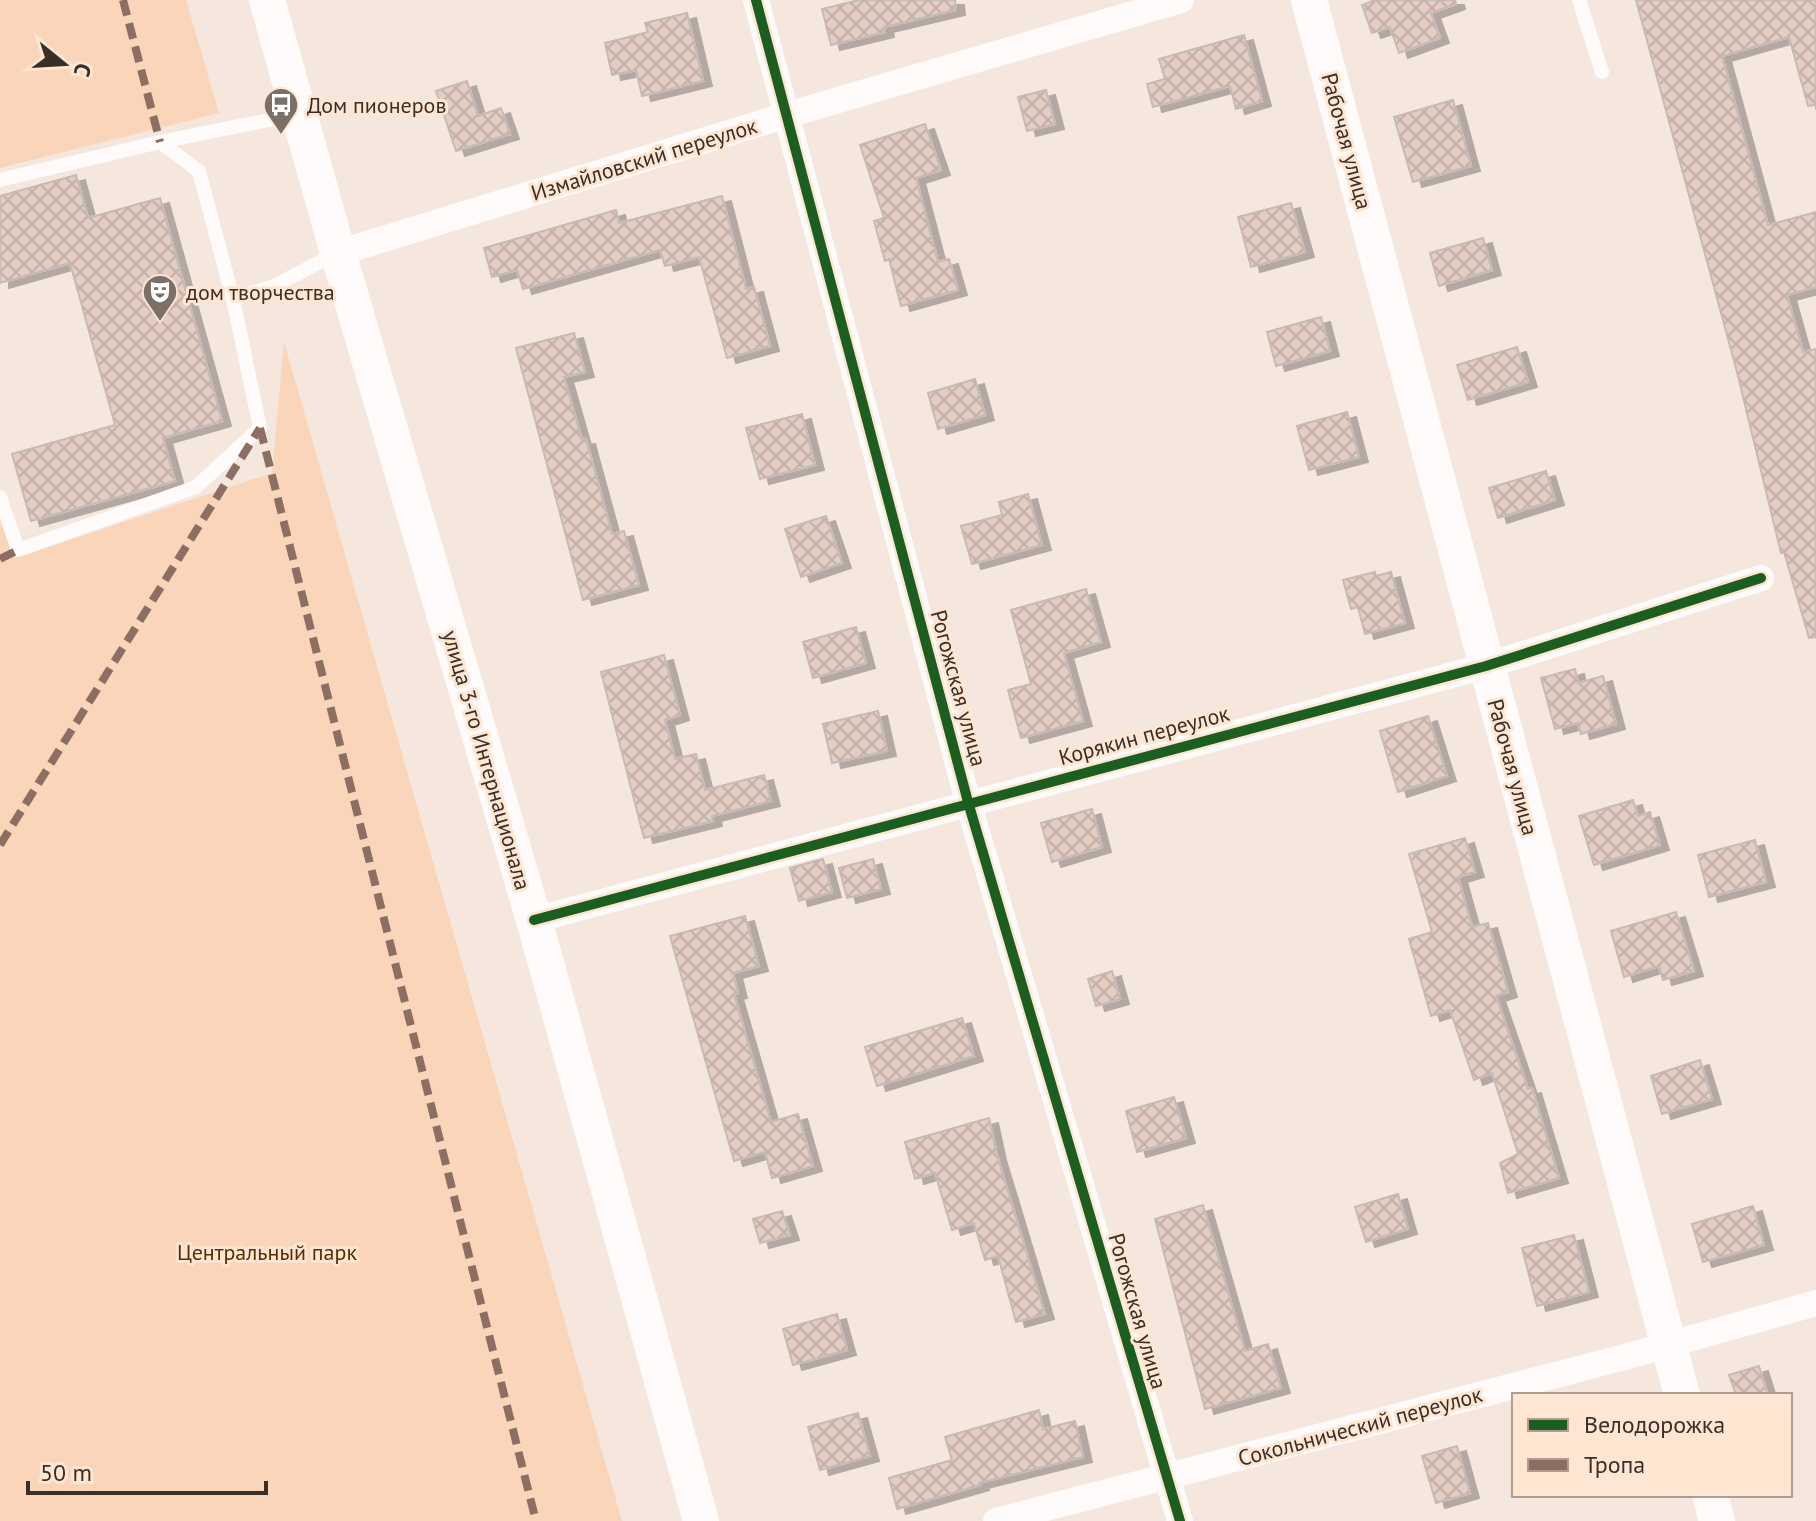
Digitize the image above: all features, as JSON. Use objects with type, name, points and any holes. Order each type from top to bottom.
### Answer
[{"type":"main road","name":"улица 3-го Интернационала","points":[[267,0],[534,920],[701,1521]]},
{"type":"main road","name":"Рабочая улица","points":[[1309,0],[1681,1393]]},
{"type":"main road","points":[[1711,1497],[1717,1521]]},
{"type":"street","name":"Рогожская улица","points":[[756,0],[968,802],[1180,1521]]},
{"type":"street","name":"Измайловский переулок","points":[[338,253],[787,115],[1181,0]]},
{"type":"street","name":"Корякин переулок","points":[[534,920],[1486,666],[1761,578]]},
{"type":"street","name":"Сокольнический переулок","points":[[996,1521],[1668,1345],[1816,1303]]},
{"type":"lane","points":[[1579,0],[1602,72]]},
{"type":"lane","points":[[0,180],[160,142],[299,114]]},
{"type":"lane","points":[[0,497],[18,550],[196,487],[260,428],[233,299],[199,171],[160,142]]},
{"type":"lane","points":[[233,299],[274,286],[338,253]]},
{"type":"green space","points":[[0,0],[186,0],[219,113],[0,168]]},
{"type":"green space","name":"Центральный парк","points":[[284,342],[622,1521],[0,1521],[0,517],[15,558],[272,473]]},
{"type":"building","points":[[859,0],[955,0],[956,10],[884,27],[885,32],[831,45],[822,9]]},
{"type":"building","points":[[1375,0],[1455,0],[1456,4],[1431,13],[1440,38],[1399,53],[1390,27],[1372,33],[1362,5]]},
{"type":"building","points":[[1636,0],[1816,0],[1816,105],[1808,106],[1789,37],[1722,56],[1768,225],[1816,212],[1816,287],[1787,295],[1803,352],[1816,349],[1816,637],[1809,638],[1784,552],[1781,553],[1736,368]]},
{"type":"building","points":[[687,13],[703,81],[642,96],[636,70],[612,75],[605,43],[648,32],[645,23]]},
{"type":"building","points":[[1244,35],[1262,101],[1236,109],[1230,86],[1153,107],[1147,84],[1165,79],[1159,59]]},
{"type":"building","points":[[467,81],[478,116],[501,108],[510,134],[456,151],[436,91]]},
{"type":"building","points":[[1046,90],[1055,124],[1027,131],[1018,97]]},
{"type":"building","points":[[1453,100],[1471,166],[1413,182],[1394,117]]},
{"type":"building","points":[[925,124],[941,170],[916,178],[938,262],[949,259],[958,290],[901,306],[889,259],[885,261],[874,221],[884,218],[860,145]]},
{"type":"building","points":[[76,175],[88,218],[160,198],[222,421],[163,438],[175,481],[31,521],[12,454],[115,425],[70,263],[0,283],[0,196]]},
{"type":"building","points":[[722,196],[746,289],[754,287],[770,346],[727,358],[699,257],[665,266],[660,250],[523,289],[517,270],[492,277],[484,248],[616,210],[619,223]]},
{"type":"building","points":[[1291,203],[1305,252],[1251,267],[1238,217]]},
{"type":"building","points":[[1483,238],[1492,270],[1439,286],[1430,253]]},
{"type":"building","points":[[1321,317],[1330,351],[1276,366],[1267,332]]},
{"type":"building","points":[[574,333],[585,372],[564,377],[582,440],[586,439],[612,534],[624,531],[639,585],[583,600],[516,348]]},
{"type":"building","points":[[1517,347],[1528,382],[1468,400],[1457,365]]},
{"type":"building","points":[[975,379],[985,415],[938,429],[928,393]]},
{"type":"building","points":[[1347,412],[1359,457],[1309,470],[1297,426]]},
{"type":"building","points":[[802,414],[815,465],[760,479],[746,428]]},
{"type":"building","points":[[1546,471],[1555,500],[1498,518],[1489,488]]},
{"type":"building","points":[[1028,494],[1042,545],[972,564],[961,526],[1002,515],[999,502]]},
{"type":"building","points":[[826,516],[842,563],[801,577],[785,529]]},
{"type":"building","points":[[1375,572],[1376,576],[1391,572],[1405,623],[1365,634],[1358,607],[1351,609],[1343,580]]},
{"type":"building","points":[[1086,589],[1101,642],[1064,653],[1083,721],[1021,738],[1008,690],[1031,684],[1011,610]]},
{"type":"building","points":[[856,627],[866,663],[813,678],[803,642]]},
{"type":"building","points":[[664,655],[680,715],[665,720],[675,759],[696,754],[705,790],[764,775],[771,801],[712,816],[713,821],[644,838],[601,672]]},
{"type":"building","points":[[1575,669],[1578,683],[1603,676],[1616,724],[1581,734],[1578,723],[1555,729],[1541,678]]},
{"type":"building","points":[[878,711],[887,751],[832,763],[823,724]]},
{"type":"building","points":[[1428,716],[1447,776],[1398,792],[1380,731]]},
{"type":"building","points":[[1633,800],[1638,816],[1650,812],[1660,845],[1594,865],[1579,816]]},
{"type":"building","points":[[1092,809],[1102,847],[1052,862],[1041,823]]},
{"type":"building","points":[[1465,838],[1475,872],[1458,877],[1472,927],[1488,923],[1508,992],[1496,996],[1528,1089],[1532,1088],[1559,1178],[1508,1193],[1500,1163],[1518,1154],[1492,1073],[1474,1080],[1450,1010],[1431,1016],[1409,939],[1432,932],[1409,854]]},
{"type":"building","points":[[1755,840],[1766,882],[1709,897],[1698,855]]},
{"type":"building","points":[[823,859],[832,892],[799,901],[790,868]]},
{"type":"building","points":[[873,859],[881,889],[847,898],[839,868]]},
{"type":"building","points":[[1676,912],[1694,971],[1663,980],[1659,966],[1624,977],[1611,931]]},
{"type":"building","points":[[745,916],[759,966],[733,973],[738,993],[734,994],[771,1122],[798,1114],[813,1166],[772,1178],[765,1152],[734,1161],[670,936]]},
{"type":"building","points":[[1112,971],[1120,999],[1096,1006],[1088,979]]},
{"type":"building","points":[[962,1018],[974,1056],[877,1086],[865,1047]]},
{"type":"building","points":[[1700,1060],[1712,1099],[1662,1114],[1651,1076]]},
{"type":"building","points":[[1174,1097],[1186,1138],[1137,1152],[1126,1111]]},
{"type":"building","points":[[989,1118],[997,1155],[1045,1314],[1016,1322],[998,1256],[985,1260],[974,1223],[952,1230],[935,1173],[915,1179],[905,1142]]},
{"type":"building","points":[[1398,1194],[1408,1229],[1366,1242],[1355,1207]]},
{"type":"building","points":[[1203,1205],[1245,1351],[1268,1344],[1281,1388],[1205,1409],[1155,1219]]},
{"type":"building","points":[[1753,1206],[1764,1245],[1703,1262],[1692,1224]]},
{"type":"building","points":[[782,1211],[790,1235],[760,1243],[753,1219]]},
{"type":"building","points":[[1574,1235],[1589,1292],[1537,1306],[1522,1248]]},
{"type":"building","points":[[837,1314],[847,1350],[793,1365],[783,1329]]},
{"type":"building","points":[[1759,1366],[1767,1393],[1735,1393],[1729,1375]]},
{"type":"building","points":[[1039,1410],[1043,1429],[1075,1421],[1083,1457],[979,1483],[897,1509],[889,1478],[952,1460],[945,1437]]},
{"type":"building","points":[[858,1413],[870,1456],[820,1470],[808,1427]]},
{"type":"building","points":[[1457,1446],[1470,1493],[1436,1503],[1422,1456]]},
{"type":"marked path","points":[[123,0],[160,142]]},
{"type":"marked path","points":[[260,428],[536,1521]]},
{"type":"marked path","points":[[0,845],[260,428]]},
{"type":"marked path","points":[[0,559],[18,550]]},
{"type":"cycle path","points":[[756,0],[968,802],[1180,1521]]},
{"type":"cycle path","points":[[534,920],[1486,666],[1761,578]]},
{"type":"place","name":"Дом пионеров","points":[[281,136]]},
{"type":"place","name":"дом творчества","points":[[160,323]]}]
